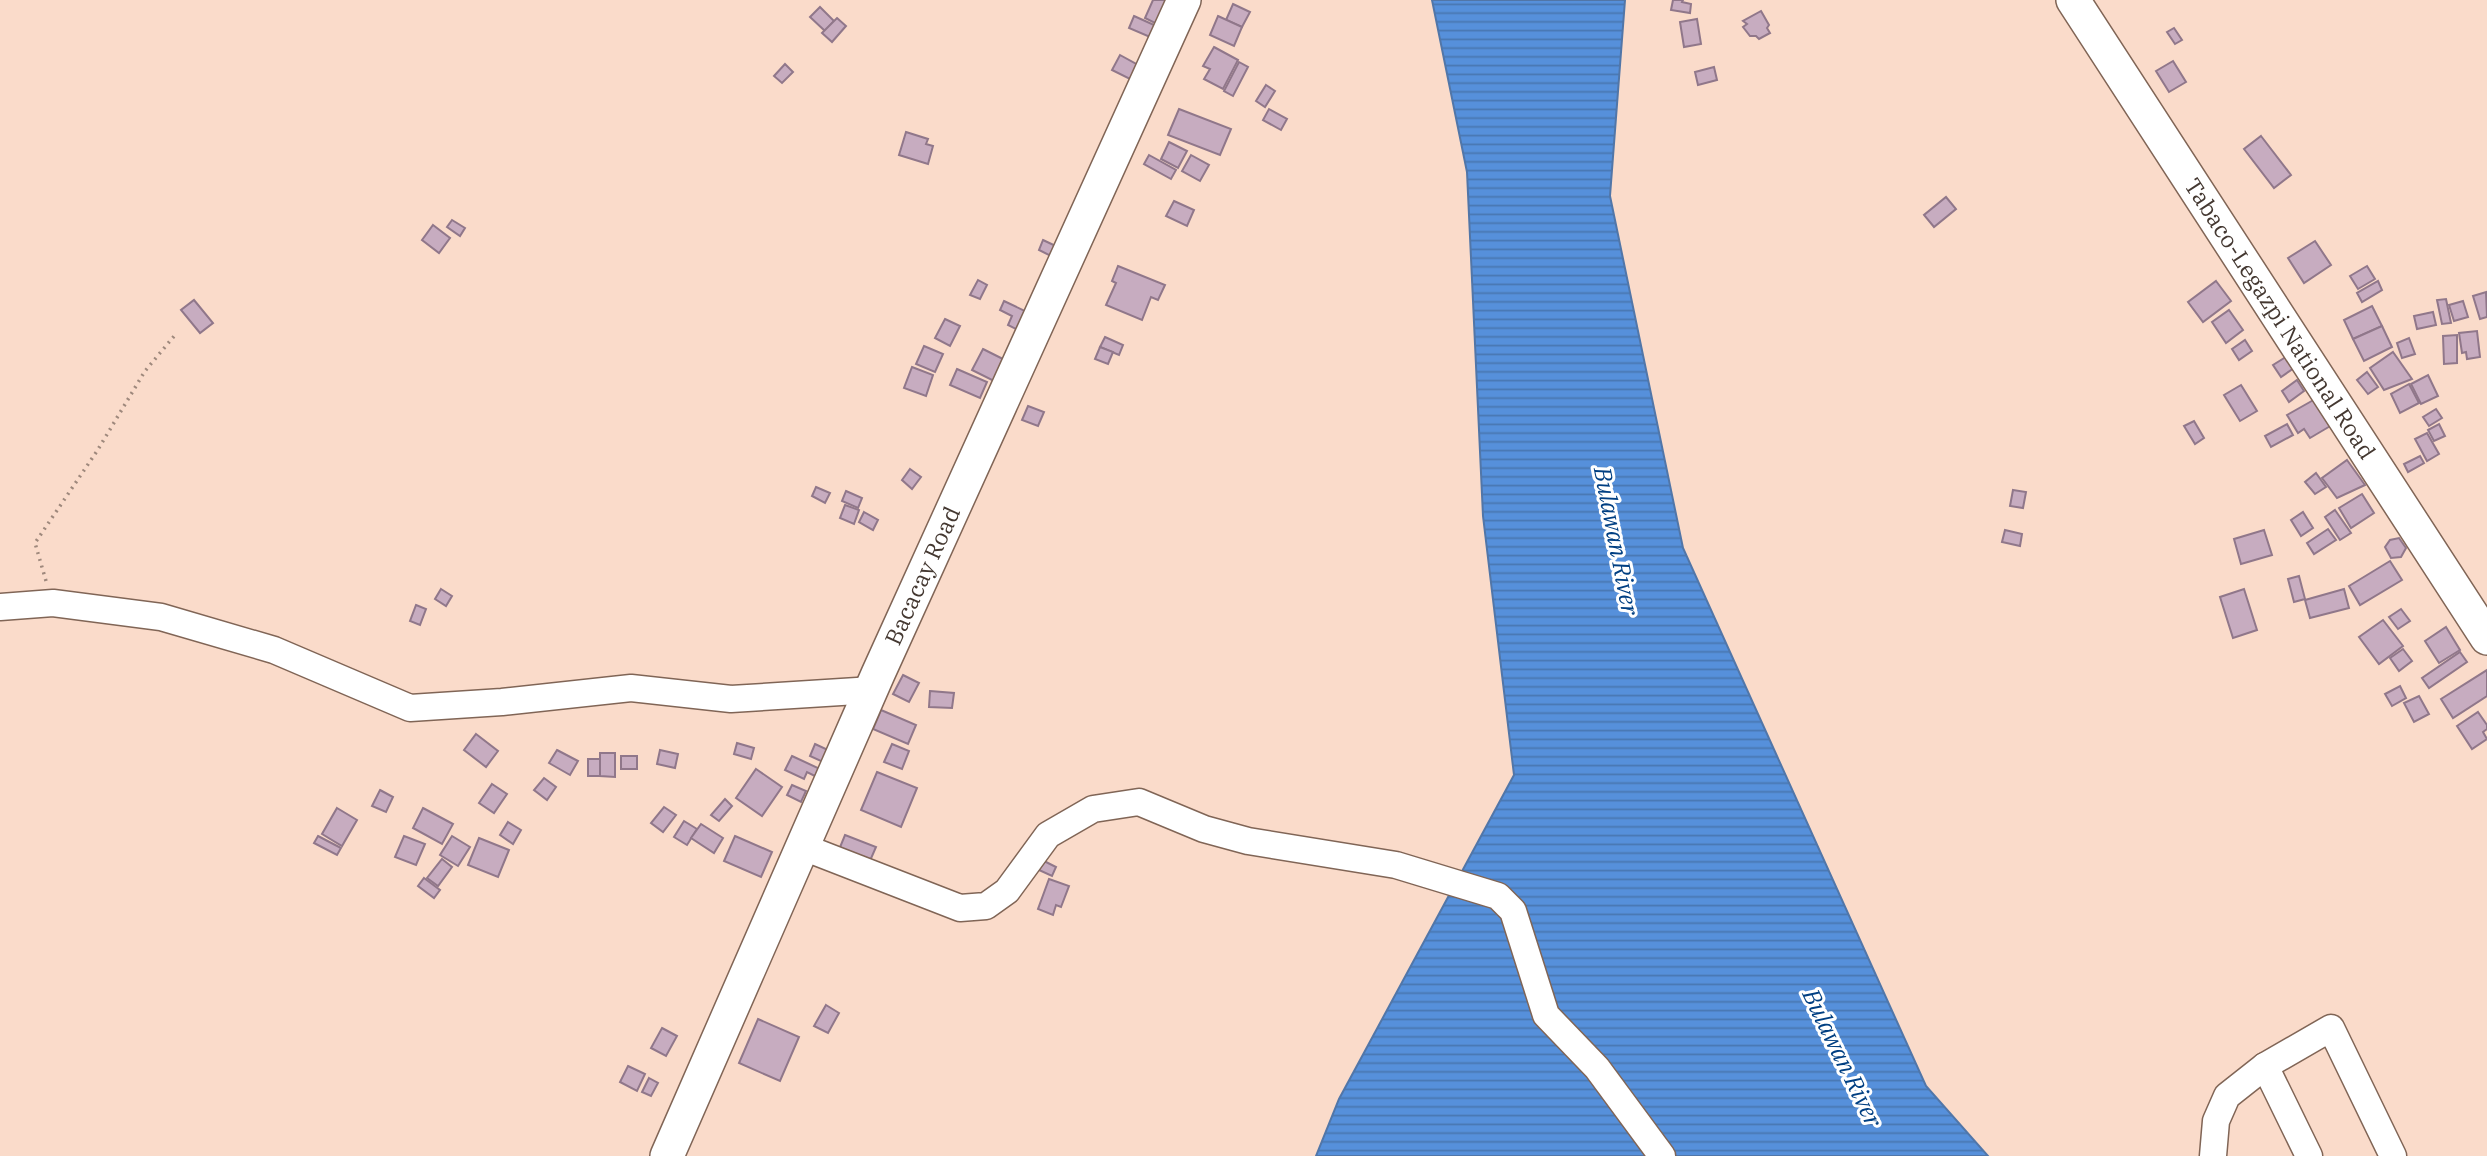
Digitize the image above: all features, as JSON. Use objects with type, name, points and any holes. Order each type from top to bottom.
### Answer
[{"type":"main road","name":"Bacacay Road","points":[[667,1156],[878,674],[1184,0]]},
{"type":"main road","name":"Tabaco-Legazpi National Road","points":[[2073,0],[2487,638]]},
{"type":"street","points":[[0,607],[53,603],[161,617],[274,650],[410,708],[502,702],[631,688],[731,699],[873,690]]},
{"type":"street","points":[[803,847],[960,908],[986,906],[1007,891],[1048,835],[1093,809],[1139,802],[1204,829],[1248,841],[1396,865],[1499,896],[1513,911],[1546,1015],[1597,1068],[1662,1156]]},
{"type":"street","points":[[2213,1156],[2216,1121],[2227,1096],[2265,1066],[2331,1028],[2393,1156]]},
{"type":"street","points":[[2265,1066],[2309,1156]]},
{"type":"path","points":[[53,603],[35,543],[97,451],[145,371],[175,335]]},
{"type":"water","name":"Bulawan River","points":[[1432,0],[1625,0],[1610,196],[1683,548],[1926,1086],[1988,1156],[1316,1156],[1339,1099],[1514,775],[1483,516],[1467,172]]},
{"type":"building","points":[[1153,0],[1164,0],[1173,4],[1163,27],[1145,18]]},
{"type":"building","points":[[1673,0],[1683,0],[1682,2],[1691,4],[1690,13],[1671,10]]},
{"type":"building","points":[[1233,4],[1250,12],[1242,27],[1226,20]]},
{"type":"building","points":[[820,7],[834,21],[825,31],[810,17]]},
{"type":"building","points":[[1761,11],[1769,25],[1767,28],[1770,33],[1759,39],[1750,36],[1743,27],[1747,24],[1743,21]]},
{"type":"building","points":[[1134,16],[1163,29],[1157,40],[1129,28]]},
{"type":"building","points":[[1218,16],[1242,27],[1234,46],[1210,35]]},
{"type":"building","points":[[837,18],[846,26],[832,42],[822,33]]},
{"type":"building","points":[[1697,19],[1701,44],[1684,47],[1680,22]]},
{"type":"building","points":[[2174,28],[2182,40],[2175,44],[2167,32]]},
{"type":"building","points":[[1214,47],[1238,60],[1223,89],[1204,79],[1210,69],[1203,66]]},
{"type":"building","points":[[1120,55],[1138,65],[1130,79],[1112,70]]},
{"type":"building","points":[[2173,61],[2186,82],[2169,92],[2156,71]]},
{"type":"building","points":[[1239,62],[1248,67],[1233,96],[1224,91]]},
{"type":"building","points":[[785,64],[793,72],[782,83],[774,76]]},
{"type":"building","points":[[1714,67],[1717,80],[1698,85],[1695,72]]},
{"type":"building","points":[[1266,85],[1275,91],[1265,107],[1256,101]]},
{"type":"building","points":[[1179,109],[1231,129],[1220,155],[1168,135]]},
{"type":"building","points":[[1269,109],[1287,119],[1281,130],[1263,120]]},
{"type":"building","points":[[906,132],[928,139],[926,144],[933,146],[928,164],[899,155]]},
{"type":"building","points":[[2261,136],[2291,175],[2274,188],[2244,149]]},
{"type":"building","points":[[1169,142],[1187,151],[1178,168],[1161,159]]},
{"type":"building","points":[[1149,155],[1176,170],[1171,179],[1144,164]]},
{"type":"building","points":[[1191,155],[1209,165],[1200,181],[1182,171]]},
{"type":"building","points":[[1946,197],[1956,209],[1934,227],[1924,215]]},
{"type":"building","points":[[1174,201],[1194,210],[1187,226],[1166,216]]},
{"type":"building","points":[[452,220],[465,228],[460,236],[447,227]]},
{"type":"building","points":[[433,225],[450,238],[439,253],[422,240]]},
{"type":"building","points":[[1043,240],[1060,248],[1055,258],[1039,250]]},
{"type":"building","points":[[2315,241],[2331,265],[2304,283],[2288,258]]},
{"type":"building","points":[[1118,266],[1165,285],[1158,300],[1151,297],[1142,320],[1106,305],[1116,283],[1112,281]]},
{"type":"building","points":[[2367,266],[2375,279],[2358,289],[2350,276]]},
{"type":"building","points":[[978,280],[987,285],[980,299],[970,295]]},
{"type":"building","points":[[2216,281],[2231,301],[2203,322],[2188,302]]},
{"type":"building","points":[[2378,281],[2382,290],[2362,302],[2357,293]]},
{"type":"building","points":[[2486,292],[2487,317],[2480,319],[2473,296]]},
{"type":"building","points":[[2446,299],[2451,323],[2442,324],[2437,300]]},
{"type":"building","points":[[194,300],[213,323],[200,333],[181,310]]},
{"type":"building","points":[[1004,301],[1029,313],[1020,331],[1008,325],[1012,316],[1000,310]]},
{"type":"building","points":[[2463,301],[2468,317],[2454,321],[2449,305]]},
{"type":"building","points":[[2372,306],[2382,326],[2353,339],[2344,320]]},
{"type":"building","points":[[2229,310],[2243,330],[2226,343],[2212,322]]},
{"type":"building","points":[[2433,312],[2436,325],[2417,329],[2414,316]]},
{"type":"building","points":[[945,319],[960,326],[950,346],[935,338]]},
{"type":"building","points":[[2382,326],[2392,347],[2364,361],[2353,339]]},
{"type":"building","points":[[2477,331],[2480,357],[2467,359],[2466,352],[2462,353],[2459,333]]},
{"type":"building","points":[[2457,335],[2457,363],[2444,364],[2443,336]]},
{"type":"building","points":[[1105,337],[1123,345],[1119,355],[1100,347]]},
{"type":"building","points":[[2409,338],[2415,354],[2402,358],[2397,343]]},
{"type":"building","points":[[2245,340],[2252,351],[2239,360],[2232,349]]},
{"type":"building","points":[[924,346],[943,354],[935,372],[916,364]]},
{"type":"building","points":[[1100,347],[1113,352],[1108,364],[1095,359]]},
{"type":"building","points":[[983,349],[1009,362],[998,383],[972,370]]},
{"type":"building","points":[[2393,352],[2412,379],[2384,390],[2370,368]]},
{"type":"building","points":[[2289,355],[2297,366],[2281,377],[2273,365]]},
{"type":"building","points":[[912,367],[933,375],[926,396],[904,388]]},
{"type":"building","points":[[957,369],[987,382],[980,398],[950,385]]},
{"type":"building","points":[[2367,372],[2378,387],[2368,394],[2357,380]]},
{"type":"building","points":[[2428,375],[2438,396],[2421,404],[2411,384]]},
{"type":"building","points":[[2297,380],[2304,391],[2289,402],[2282,391]]},
{"type":"building","points":[[2409,384],[2419,403],[2400,413],[2391,394]]},
{"type":"building","points":[[2241,385],[2257,411],[2240,421],[2224,395]]},
{"type":"building","points":[[2317,398],[2332,425],[2310,438],[2304,429],[2298,433],[2287,415]]},
{"type":"building","points":[[1028,406],[1044,412],[1038,426],[1022,420]]},
{"type":"building","points":[[2436,409],[2442,418],[2429,426],[2423,417]]},
{"type":"building","points":[[2194,421],[2204,438],[2195,444],[2184,426]]},
{"type":"building","points":[[2287,424],[2293,435],[2271,447],[2265,436]]},
{"type":"building","points":[[2439,424],[2445,436],[2434,441],[2428,430]]},
{"type":"building","points":[[2427,433],[2439,454],[2427,461],[2415,439]]},
{"type":"building","points":[[2420,456],[2424,463],[2408,472],[2404,464]]},
{"type":"building","points":[[2347,460],[2365,485],[2337,498],[2322,478]]},
{"type":"building","points":[[910,469],[921,477],[912,489],[902,480]]},
{"type":"building","points":[[2316,473],[2326,487],[2315,494],[2305,482]]},
{"type":"building","points":[[816,487],[830,493],[825,503],[812,496]]},
{"type":"building","points":[[2013,490],[2026,492],[2023,508],[2010,506]]},
{"type":"building","points":[[846,491],[862,498],[858,508],[842,501]]},
{"type":"building","points":[[2362,494],[2374,513],[2351,528],[2339,508]]},
{"type":"building","points":[[845,505],[859,510],[854,524],[840,518]]},
{"type":"building","points":[[2335,510],[2351,533],[2340,540],[2325,517]]},
{"type":"building","points":[[864,512],[878,520],[873,530],[859,522]]},
{"type":"building","points":[[2303,512],[2313,528],[2301,536],[2291,520]]},
{"type":"building","points":[[2328,529],[2336,540],[2314,554],[2307,543]]},
{"type":"building","points":[[2005,530],[2022,534],[2020,546],[2002,542]]},
{"type":"building","points":[[2264,530],[2272,555],[2241,564],[2234,539]]},
{"type":"building","points":[[2399,538],[2406,548],[2401,557],[2391,558],[2385,547],[2390,540]]},
{"type":"building","points":[[2390,561],[2402,580],[2360,605],[2349,586]]},
{"type":"building","points":[[2299,576],[2305,599],[2294,602],[2288,579]]},
{"type":"building","points":[[441,589],[452,596],[446,606],[435,599]]},
{"type":"building","points":[[2244,589],[2257,630],[2233,638],[2220,597]]},
{"type":"building","points":[[2344,589],[2349,608],[2310,618],[2305,600]]},
{"type":"building","points":[[416,605],[426,609],[420,625],[410,621]]},
{"type":"building","points":[[2401,609],[2410,621],[2398,629],[2389,617]]},
{"type":"building","points":[[2383,620],[2403,646],[2379,664],[2359,637]]},
{"type":"building","points":[[2446,627],[2460,650],[2439,663],[2425,641]]},
{"type":"building","points":[[2403,649],[2412,661],[2399,671],[2390,658]]},
{"type":"building","points":[[2460,652],[2467,662],[2429,688],[2422,678]]},
{"type":"building","points":[[2487,670],[2487,696],[2453,718],[2441,699]]},
{"type":"building","points":[[903,675],[919,683],[909,702],[893,694]]},
{"type":"building","points":[[2400,686],[2406,698],[2392,706],[2385,694]]},
{"type":"building","points":[[930,691],[954,693],[952,708],[929,707]]},
{"type":"building","points":[[2419,696],[2429,714],[2414,722],[2404,703]]},
{"type":"building","points":[[881,710],[916,725],[908,744],[873,729]]},
{"type":"building","points":[[2478,712],[2487,725],[2483,732],[2487,739],[2472,749],[2457,726]]},
{"type":"building","points":[[476,734],[498,751],[486,767],[464,750]]},
{"type":"building","points":[[737,743],[754,748],[751,759],[734,754]]},
{"type":"building","points":[[815,744],[828,750],[823,762],[810,756]]},
{"type":"building","points":[[892,744],[909,751],[902,769],[884,762]]},
{"type":"building","points":[[557,750],[578,761],[570,775],[549,763]]},
{"type":"building","points":[[660,750],[678,754],[675,768],[657,764]]},
{"type":"building","points":[[600,753],[615,753],[615,777],[600,776]]},
{"type":"building","points":[[621,756],[637,756],[637,769],[621,769]]},
{"type":"building","points":[[792,756],[820,769],[817,777],[807,772],[804,779],[785,770]]},
{"type":"building","points":[[588,759],[600,759],[600,776],[588,776]]},
{"type":"building","points":[[756,769],[782,787],[762,816],[736,798]]},
{"type":"building","points":[[877,772],[917,788],[901,827],[861,810]]},
{"type":"building","points":[[544,778],[556,787],[547,800],[534,790]]},
{"type":"building","points":[[492,784],[507,794],[494,813],[479,803]]},
{"type":"building","points":[[792,785],[806,791],[801,802],[787,795]]},
{"type":"building","points":[[380,790],[393,797],[386,812],[372,806]]},
{"type":"building","points":[[725,799],[732,806],[719,821],[711,815]]},
{"type":"building","points":[[664,807],[676,815],[663,832],[651,823]]},
{"type":"building","points":[[337,808],[357,820],[342,846],[322,834]]},
{"type":"building","points":[[423,808],[453,824],[442,844],[413,828]]},
{"type":"building","points":[[684,821],[697,829],[687,845],[674,837]]},
{"type":"building","points":[[508,822],[521,830],[513,844],[500,835]]},
{"type":"building","points":[[701,824],[723,838],[714,853],[691,838]]},
{"type":"building","points":[[845,835],[876,847],[866,870],[836,857]]},
{"type":"building","points":[[318,836],[341,848],[337,855],[314,843]]},
{"type":"building","points":[[404,836],[425,844],[416,865],[395,857]]},
{"type":"building","points":[[452,836],[470,847],[458,866],[440,855]]},
{"type":"building","points":[[735,836],[772,852],[761,877],[724,861]]},
{"type":"building","points":[[479,838],[509,850],[498,877],[468,865]]},
{"type":"building","points":[[442,859],[452,867],[438,886],[427,878]]},
{"type":"building","points":[[1044,861],[1056,867],[1052,876],[1039,870]]},
{"type":"building","points":[[424,878],[440,890],[434,898],[418,886]]},
{"type":"building","points":[[1049,879],[1069,886],[1061,907],[1056,905],[1053,915],[1038,909]]},
{"type":"building","points":[[826,1005],[839,1013],[828,1033],[814,1026]]},
{"type":"building","points":[[758,1019],[799,1037],[780,1081],[739,1063]]},
{"type":"building","points":[[662,1028],[677,1036],[666,1056],[651,1048]]},
{"type":"building","points":[[628,1066],[645,1074],[637,1091],[620,1082]]},
{"type":"building","points":[[649,1078],[658,1083],[651,1096],[642,1092]]}]
